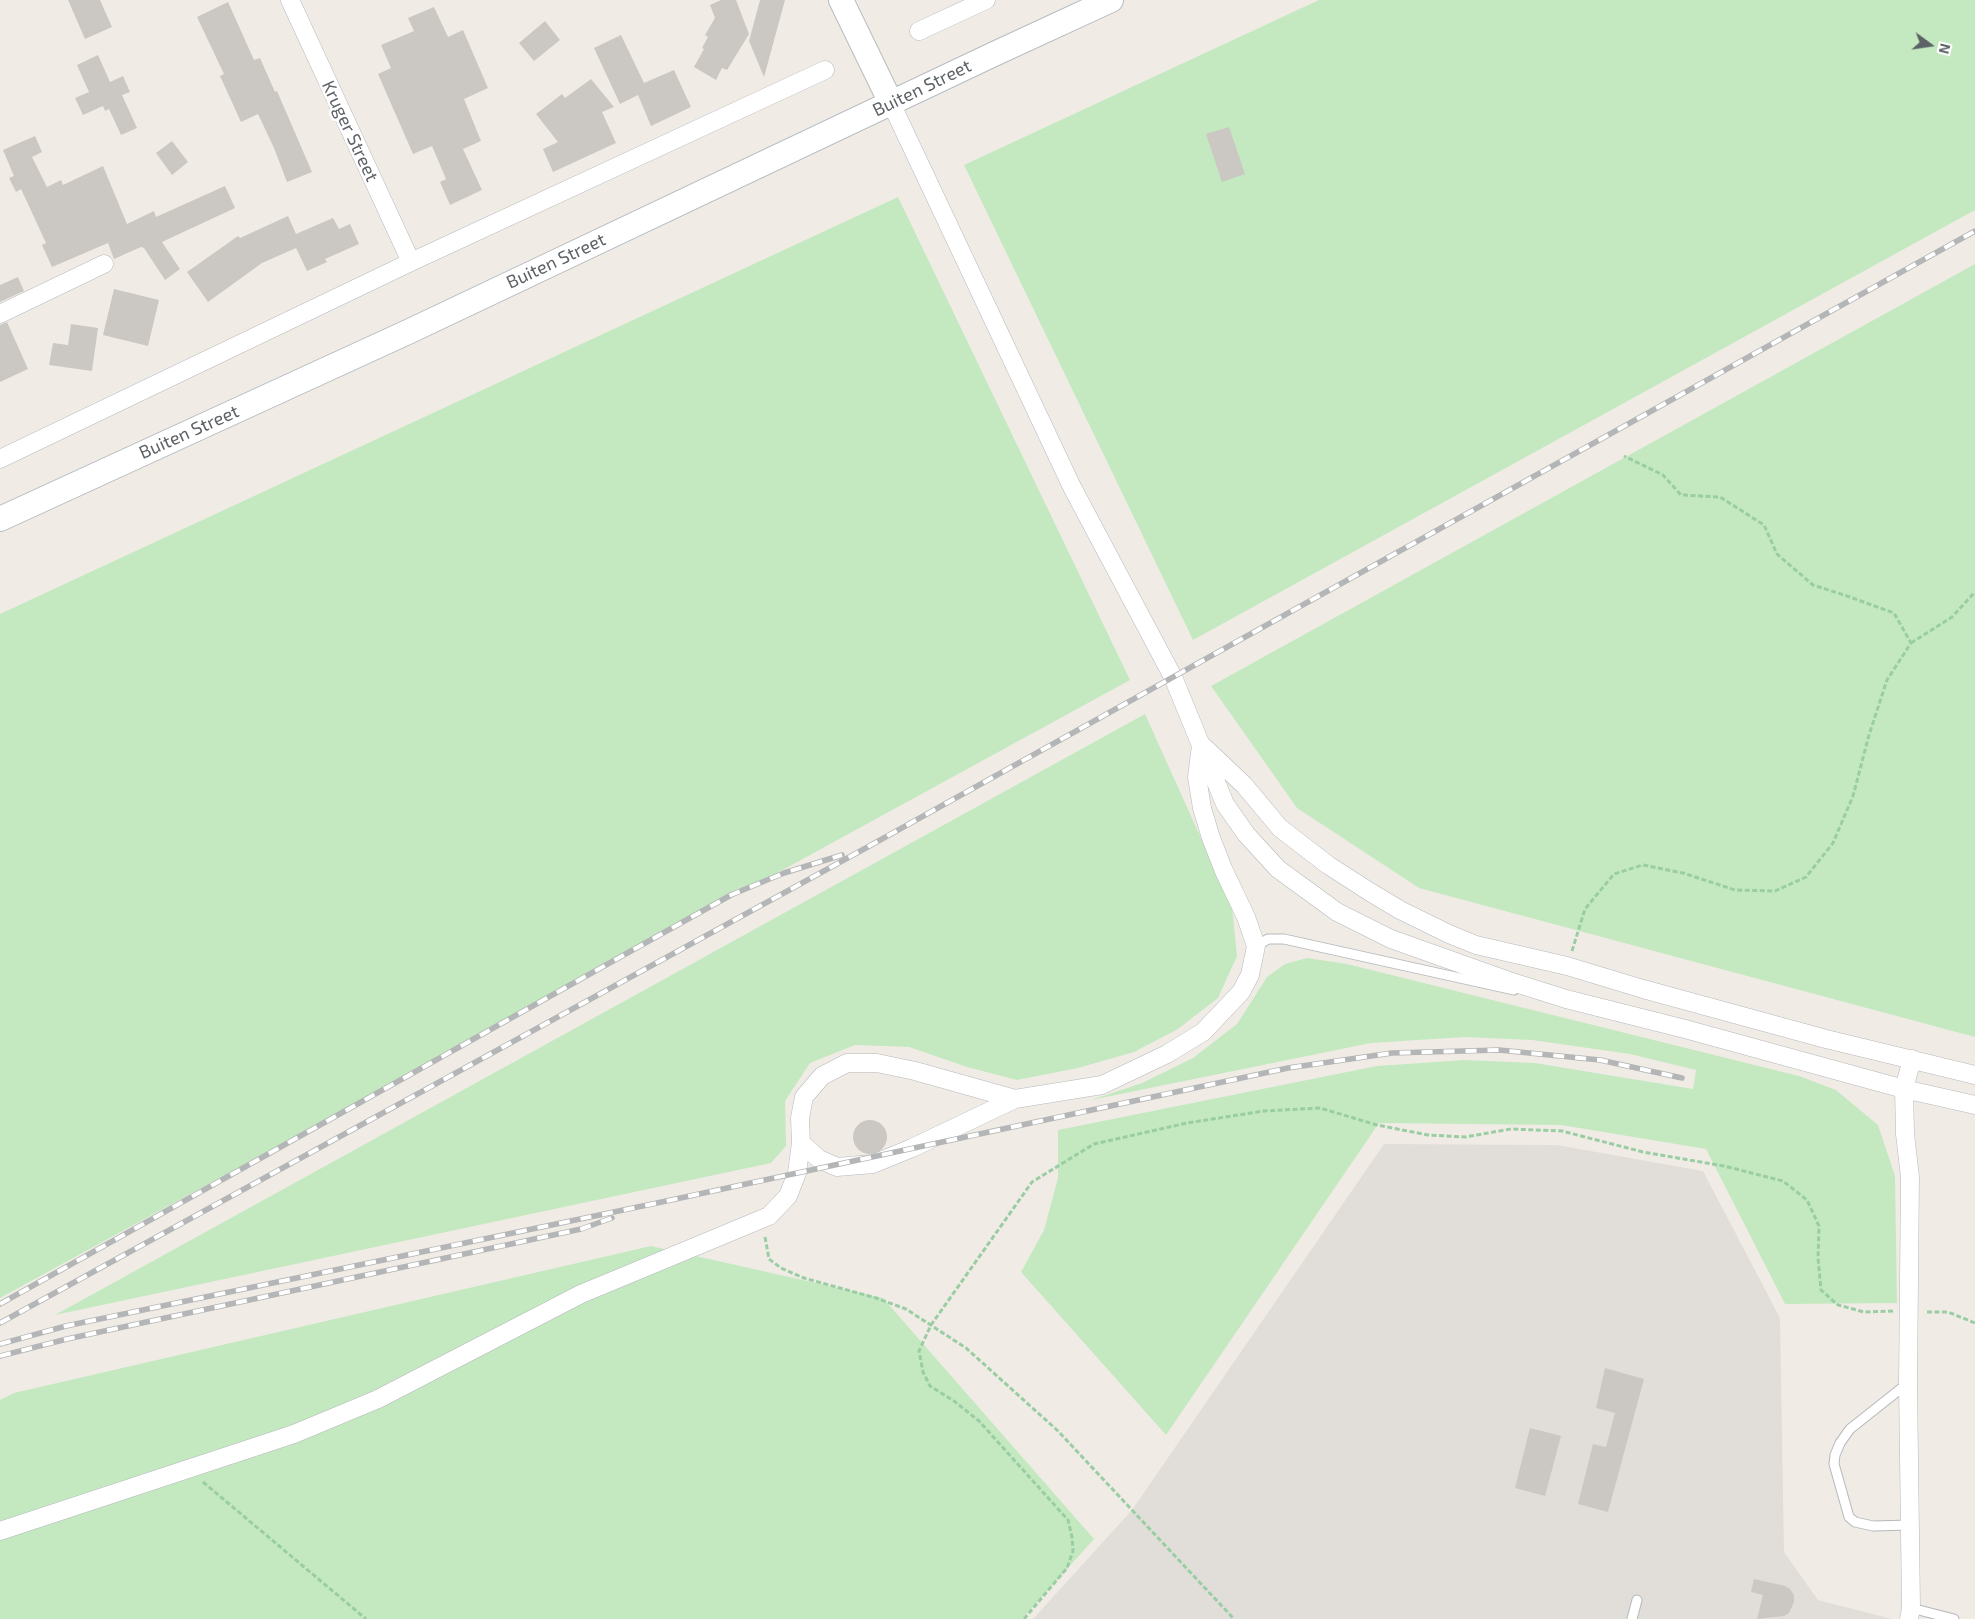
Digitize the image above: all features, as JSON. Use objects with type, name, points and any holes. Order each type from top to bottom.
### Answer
[{"type":"street","name":"Kruger Street","points":[[290,0],[411,262]]},
{"type":"street","points":[[841,0],[892,103],[1072,488],[1173,677],[1225,804],[1246,834],[1278,869],[1337,912],[1391,939],[1566,999],[1685,1028],[1904,1089],[1975,1105]]},
{"type":"street","points":[[919,31],[986,0]]},
{"type":"street","name":"Buiten Street","points":[[0,519],[410,331],[1111,0]]},
{"type":"street","points":[[0,459],[411,262],[825,70]]},
{"type":"street","points":[[0,314],[104,264]]},
{"type":"street","points":[[801,1143],[819,1159],[837,1168],[873,1164],[912,1148],[1015,1099],[1102,1085],[1167,1054],[1203,1032],[1241,992],[1250,975],[1256,946],[1246,917],[1211,838],[1202,808],[1197,777],[1202,744]]},
{"type":"street","points":[[1202,744],[1244,785],[1280,828],[1328,865],[1400,910],[1476,944],[1567,966],[1826,1040],[1975,1075]]},
{"type":"street","points":[[1910,1613],[1908,1383],[1910,1176],[1905,1134],[1904,1089],[1912,1059]]},
{"type":"street","points":[[0,1531],[294,1434],[378,1399],[581,1294],[769,1216],[788,1196],[798,1173],[801,1143],[800,1118],[804,1097],[822,1076],[847,1064],[877,1063],[914,1071],[1015,1099]]},
{"type":"lane","points":[[1256,946],[1268,939],[1284,939],[1685,1028]]},
{"type":"lane","points":[[1908,1383],[1850,1429],[1840,1443],[1834,1464],[1849,1517],[1855,1522],[1873,1526],[1910,1525]]},
{"type":"lane","points":[[1632,1619],[1637,1600]]},
{"type":"lane","points":[[1910,1613],[1954,1619]]},
{"type":"path","points":[[1624,456],[1662,475],[1682,495],[1720,497],[1764,525],[1777,554],[1812,585],[1894,613],[1911,643]]},
{"type":"path","points":[[1567,966],[1585,909],[1614,874],[1643,865],[1683,873],[1735,890],[1765,891],[1775,891],[1806,877],[1834,843],[1853,796],[1869,735],[1887,680],[1911,643],[1952,617],[1975,592]]},
{"type":"path","points":[[1024,1619],[1067,1568],[1073,1551],[1068,1520],[979,1420],[930,1386],[923,1372],[919,1351],[931,1325],[1032,1182],[1094,1144],[1187,1123],[1264,1111],[1320,1108],[1377,1124],[1428,1135],[1465,1137],[1511,1129],[1562,1131],[1643,1152],[1724,1166],[1782,1181],[1807,1200],[1819,1226],[1818,1258],[1821,1290],[1838,1306],[1864,1312],[1948,1312],[1975,1323]]},
{"type":"path","points":[[769,1216],[765,1237],[769,1259],[781,1268],[804,1278],[876,1298],[906,1309],[966,1348],[1058,1431],[1234,1619]]},
{"type":"path","points":[[187,1469],[366,1619]]},
{"type":"shaded area","points":[[1384,1144],[1557,1145],[1703,1171],[1780,1318],[1784,1552],[1818,1600],[1892,1619],[1033,1619],[1132,1510]]},
{"type":"green space","points":[[1319,0],[1975,0],[1975,210],[1193,640],[964,165]]},
{"type":"green space","points":[[898,197],[1130,680],[0,1298],[0,614]]},
{"type":"green space","points":[[1975,264],[1975,1037],[1419,888],[1297,808],[1211,686]]},
{"type":"green space","points":[[1145,714],[1232,907],[1237,956],[1218,998],[1178,1029],[1134,1052],[1078,1068],[1017,1080],[967,1067],[909,1047],[855,1045],[810,1063],[785,1101],[786,1146],[771,1163],[55,1315]]},
{"type":"green space","points":[[1307,958],[1347,964],[1799,1076],[1836,1090],[1878,1125],[1895,1176],[1897,1303],[1785,1304],[1706,1149],[1561,1125],[1379,1123],[1166,1435],[1021,1272],[1044,1230],[1058,1178],[1058,1130],[1377,1066],[1465,1060],[1535,1063],[1693,1089],[1696,1070],[1630,1054],[1532,1040],[1465,1037],[1371,1043],[1091,1100],[1142,1083],[1193,1058],[1237,1024],[1267,977],[1285,964]]},
{"type":"green space","points":[[651,1246],[883,1298],[1094,1539],[1022,1619],[0,1619],[0,1400],[14,1393]]},
{"type":"building","points":[[68,0],[100,0],[112,27],[85,39]]},
{"type":"building","points":[[721,0],[736,0],[749,34],[727,70],[722,68],[716,80],[694,67],[704,49],[702,48],[708,37],[705,35],[715,18],[710,5]]},
{"type":"building","points":[[760,0],[785,0],[764,77],[749,41]]},
{"type":"building","points":[[228,2],[254,60],[260,58],[275,92],[277,91],[312,172],[287,182],[258,114],[241,122],[220,76],[224,74],[197,17]]},
{"type":"building","points":[[434,7],[448,37],[463,30],[488,88],[464,99],[481,141],[463,149],[482,190],[450,205],[440,182],[446,179],[432,146],[413,154],[378,74],[391,68],[381,45],[414,31],[408,18]]},
{"type":"building","points":[[545,21],[560,40],[534,61],[519,43]]},
{"type":"building","points":[[621,35],[644,83],[674,70],[691,107],[651,126],[638,95],[620,104],[594,48]]},
{"type":"building","points":[[98,55],[110,82],[123,76],[130,92],[122,95],[137,128],[121,135],[109,109],[105,111],[103,106],[83,115],[75,98],[89,92],[77,65]]},
{"type":"building","points":[[591,79],[614,107],[602,112],[616,143],[553,172],[543,149],[558,142],[536,114],[562,94],[565,98]]},
{"type":"building","points":[[1229,127],[1245,174],[1222,182],[1206,134]]},
{"type":"building","points":[[35,136],[42,152],[32,157],[47,187],[61,180],[63,185],[103,166],[127,224],[154,211],[156,217],[225,186],[235,208],[162,242],[180,269],[165,280],[144,248],[141,247],[114,259],[108,243],[52,267],[42,245],[46,243],[21,189],[16,192],[9,178],[14,176],[3,150]]},
{"type":"building","points":[[172,141],[188,162],[172,175],[156,153]]},
{"type":"building","points":[[288,216],[296,234],[333,218],[339,229],[350,224],[359,244],[325,259],[327,262],[307,271],[296,248],[262,263],[208,302],[187,272],[238,236],[240,238]]},
{"type":"building","points":[[18,277],[24,291],[0,302],[0,285]]},
{"type":"building","points":[[114,289],[159,300],[148,346],[103,335]]},
{"type":"building","points":[[7,322],[28,369],[0,382],[0,325]]},
{"type":"building","points":[[71,324],[98,328],[92,371],[49,365],[53,343],[68,345]]},
{"type":"building","points":[[870,1120],[882,1125],[887,1137],[882,1149],[870,1154],[858,1149],[853,1137],[858,1125]]},
{"type":"building","points":[[1605,1368],[1644,1379],[1608,1512],[1578,1504],[1593,1444],[1606,1447],[1615,1413],[1596,1408]]},
{"type":"building","points":[[1530,1428],[1561,1436],[1545,1496],[1515,1488]]},
{"type":"building","points":[[1754,1579],[1785,1586],[1790,1589],[1794,1595],[1794,1602],[1789,1613],[1784,1616],[1757,1619],[1763,1595],[1751,1592]]},
{"type":"railway","points":[[0,1323],[864,849],[1975,231]]},
{"type":"railway","points":[[0,1304],[731,895],[784,873],[842,855]]},
{"type":"railway","points":[[0,1344],[66,1326],[657,1203],[1288,1068],[1392,1053],[1499,1050],[1600,1060],[1682,1078]]},
{"type":"railway","points":[[0,1356],[67,1339],[581,1229],[612,1218]]}]
